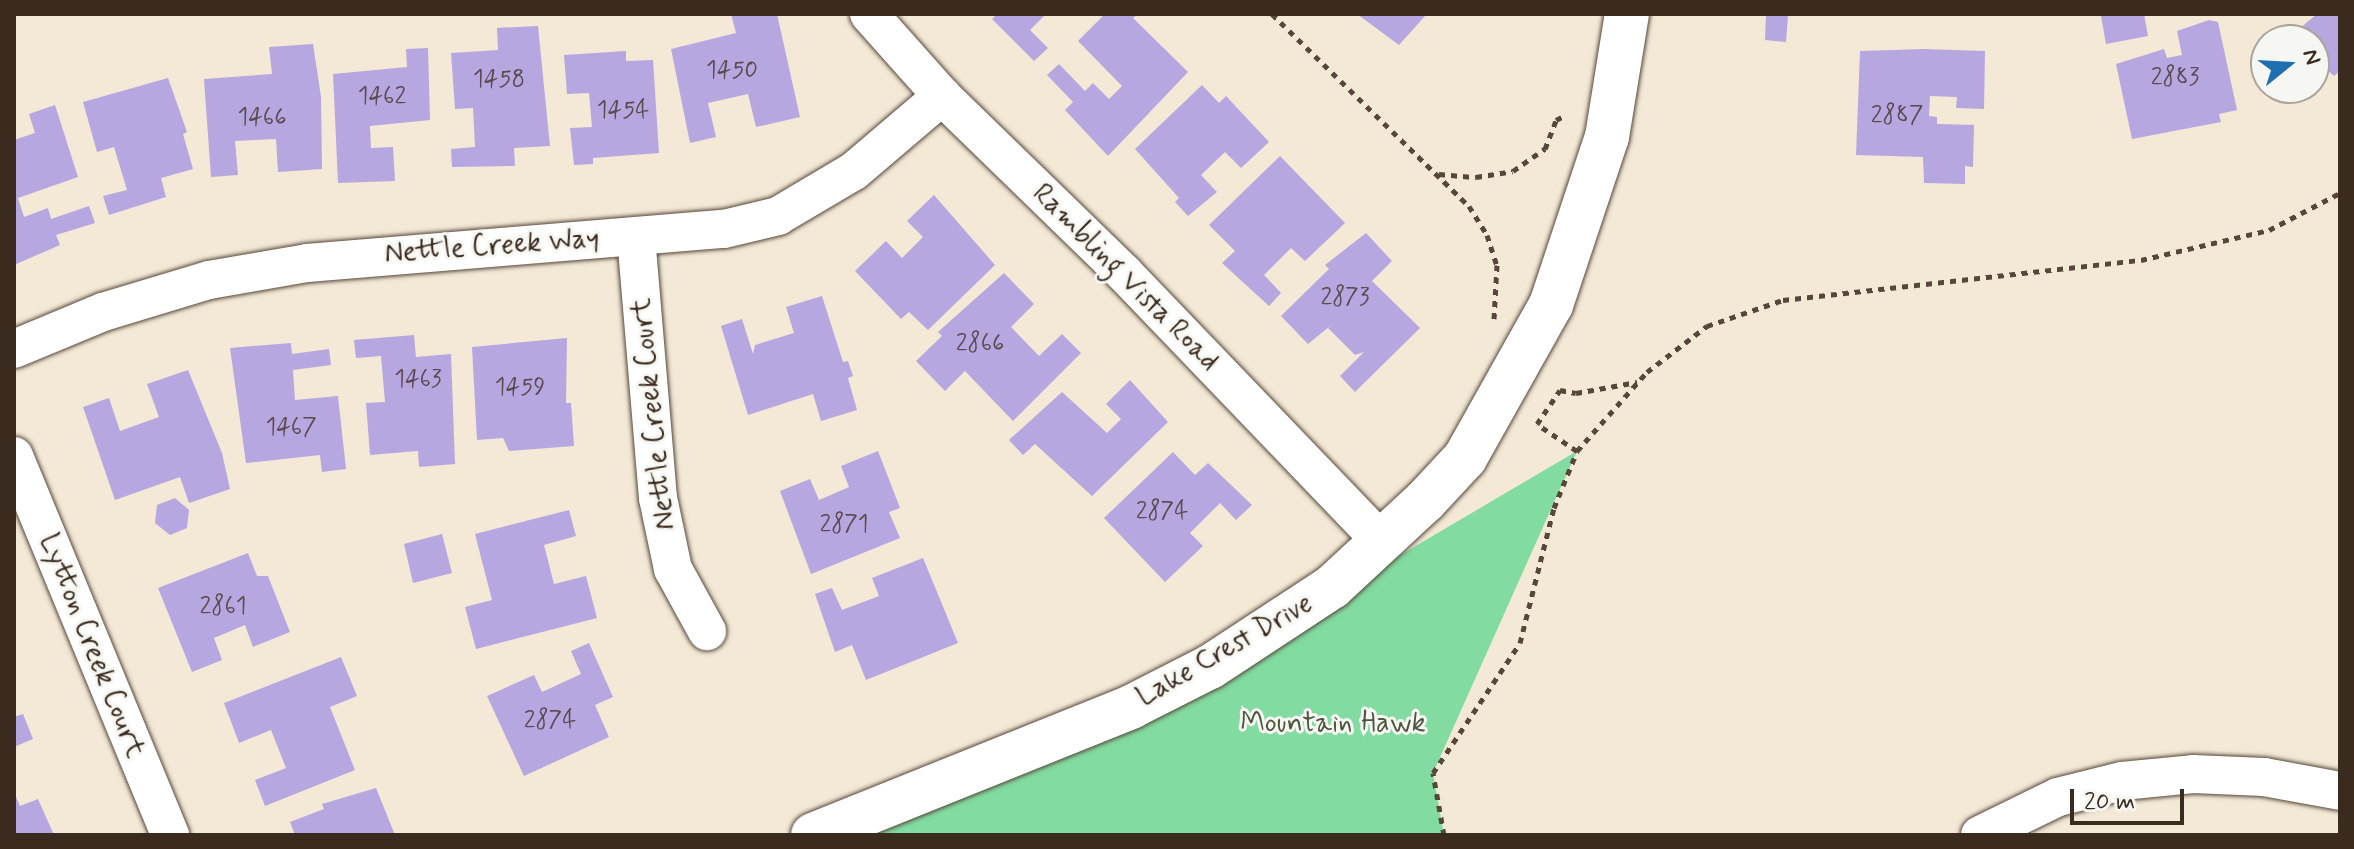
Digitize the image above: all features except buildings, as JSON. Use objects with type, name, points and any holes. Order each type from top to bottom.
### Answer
[{"type":"main road","name":"Lake Crest Drive","points":[[813,835],[1131,707],[1197,674],[1332,587],[1382,542],[1465,458],[1551,305],[1607,137],[1627,14]]},
{"type":"street","name":"Rambling Vista Road","points":[[869,14],[942,96],[1124,273],[1382,542]]},
{"type":"street","name":"Nettle Creek Way","points":[[14,349],[103,312],[209,280],[416,251],[724,229],[778,216],[854,171],[942,96]]},
{"type":"street","name":"Nettle Creek Court","points":[[636,236],[658,498],[673,569],[707,631]]},
{"type":"street","name":"Lytton Creek Court","points":[[14,456],[170,835]]},
{"type":"street","points":[[1980,835],[2058,797],[2122,781],[2193,774],[2264,777],[2340,791]]},
{"type":"path","points":[[1272,14],[1438,174],[1487,235],[1497,265],[1494,320]]},
{"type":"path","points":[[1438,174],[1476,177],[1513,171],[1545,149],[1556,120],[1566,115]]},
{"type":"path","points":[[1444,835],[1433,773],[1520,643],[1554,508],[1577,451],[1639,382],[1707,326],[1783,300],[2141,260],[2269,230],[2340,193]]},
{"type":"path","points":[[1577,451],[1537,424],[1560,390],[1576,393],[1639,382]]},
{"type":"green space","name":"Mountain Hawk","points":[[1577,451],[1433,773],[1444,835],[806,835],[1210,667]]}]
